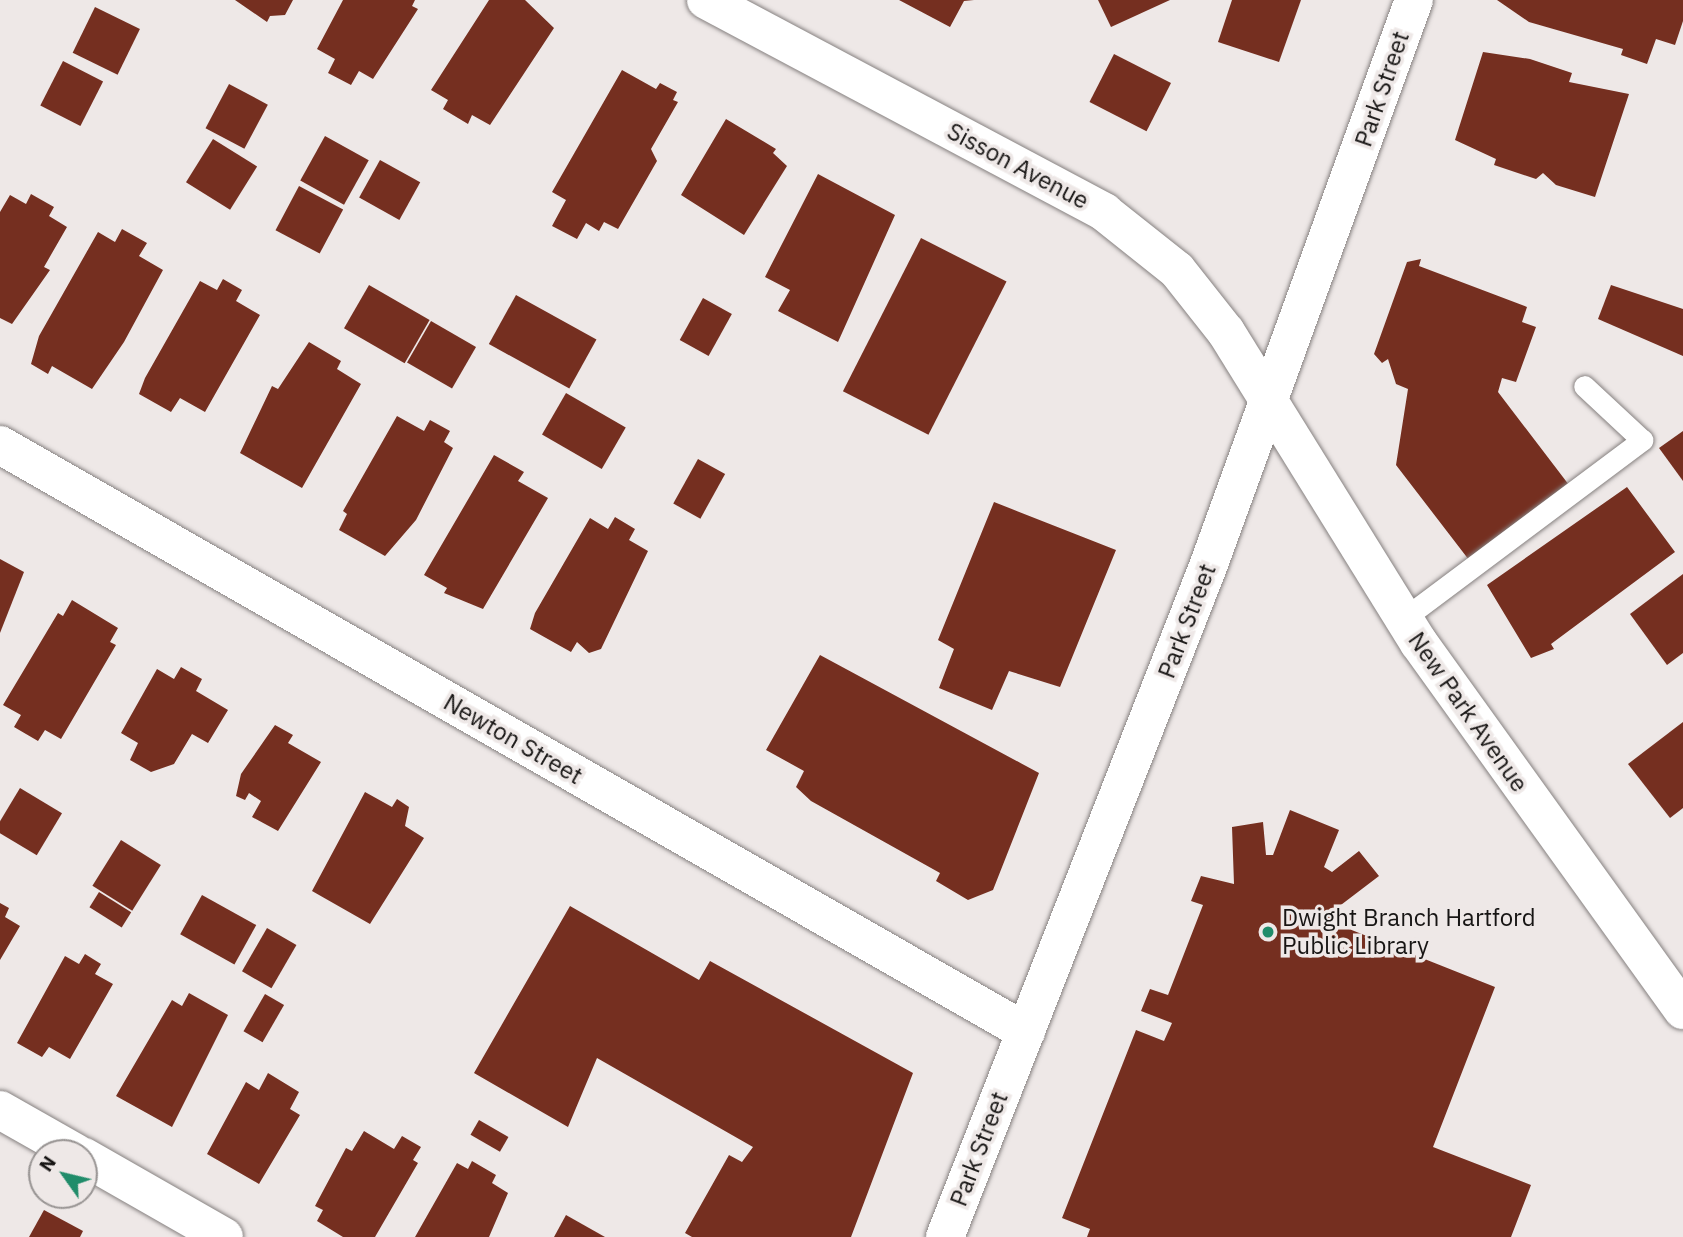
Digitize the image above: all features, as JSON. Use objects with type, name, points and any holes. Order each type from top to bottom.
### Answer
[{"type":"main road","name":"Sisson Avenue","points":[[706,0],[1141,237],[1206,305],[1269,403]]},
{"type":"main road","name":"Park Street","points":[[945,1237],[1269,403],[1413,0]]},
{"type":"main road","name":"New Park Avenue","points":[[1269,403],[1403,619],[1683,1010]]},
{"type":"main road","name":"Newton Street","points":[[0,445],[1026,1032]]},
{"type":"main road","points":[[0,1110],[51,1139]]},
{"type":"main road","points":[[98,1165],[224,1237]]},
{"type":"lane","points":[[1403,619],[1642,440],[1584,386]]},
{"type":"building","points":[[235,0],[293,0],[285,15],[270,16],[267,22]]},
{"type":"building","points":[[343,0],[415,0],[412,6],[418,9],[373,79],[359,71],[351,85],[328,73],[335,59],[317,49]]},
{"type":"building","points":[[489,0],[525,0],[554,28],[490,125],[472,115],[468,124],[443,109],[448,100],[431,90]]},
{"type":"building","points":[[899,0],[974,0],[964,1],[950,27]]},
{"type":"building","points":[[1098,0],[1170,0],[1111,27]]},
{"type":"building","points":[[1232,0],[1301,0],[1279,62],[1218,42]]},
{"type":"building","points":[[1497,0],[1683,0],[1683,21],[1675,45],[1656,39],[1647,64],[1621,55],[1623,49],[1529,22]]},
{"type":"building","points":[[95,7],[140,29],[118,75],[73,53]]},
{"type":"building","points":[[1483,52],[1530,59],[1572,73],[1569,82],[1629,94],[1595,197],[1556,185],[1543,173],[1536,179],[1494,165],[1496,159],[1455,140]]},
{"type":"building","points":[[1114,54],[1171,83],[1147,131],[1089,102]]},
{"type":"building","points":[[63,61],[103,81],[80,126],[40,106]]},
{"type":"building","points":[[622,70],[656,89],[660,83],[677,92],[673,100],[678,102],[651,149],[657,161],[618,229],[604,222],[599,231],[586,223],[577,239],[552,226],[566,200],[552,192]]},
{"type":"building","points":[[229,84],[268,105],[244,149],[206,128]]},
{"type":"building","points":[[726,119],[776,149],[773,153],[787,166],[744,235],[681,195]]},
{"type":"building","points":[[325,136],[369,160],[344,205],[300,181]]},
{"type":"building","points":[[213,139],[257,167],[230,210],[186,182]]},
{"type":"building","points":[[380,160],[420,182],[399,220],[359,198]]},
{"type":"building","points":[[818,174],[895,215],[838,342],[778,311],[790,290],[765,277]]},
{"type":"building","points":[[299,186],[343,209],[320,254],[276,230]]},
{"type":"building","points":[[31,194],[54,207],[49,216],[67,227],[44,267],[50,270],[12,324],[0,318],[0,212],[10,195],[26,204]]},
{"type":"building","points":[[122,229],[147,243],[139,256],[163,270],[124,342],[92,389],[52,366],[48,374],[31,364],[39,336],[98,232],[115,242]]},
{"type":"building","points":[[921,238],[1007,282],[928,435],[843,391]]},
{"type":"building","points":[[1421,259],[1419,266],[1527,307],[1522,322],[1536,327],[1516,382],[1502,378],[1498,392],[1569,485],[1469,560],[1396,465],[1408,389],[1396,384],[1388,359],[1382,363],[1374,354],[1407,262]]},
{"type":"building","points":[[223,279],[242,290],[236,301],[260,315],[205,412],[180,398],[171,412],[139,394],[145,378],[200,281],[217,290]]},
{"type":"building","points":[[369,285],[430,320],[405,363],[344,328]]},
{"type":"building","points":[[1611,285],[1683,309],[1683,356],[1598,319]]},
{"type":"building","points":[[516,295],[596,340],[569,389],[489,344]]},
{"type":"building","points":[[703,298],[732,314],[709,356],[680,340]]},
{"type":"building","points":[[431,321],[476,347],[452,389],[407,363]]},
{"type":"building","points":[[309,342],[341,361],[337,369],[361,384],[302,488],[240,453],[272,386],[278,389]]},
{"type":"building","points":[[566,393],[626,428],[602,469],[542,435]]},
{"type":"building","points":[[397,416],[424,431],[430,420],[450,431],[444,442],[453,448],[416,520],[385,556],[339,530],[347,514],[343,511]]},
{"type":"building","points":[[1683,431],[1683,481],[1659,448]]},
{"type":"building","points":[[494,455],[524,472],[518,481],[548,498],[483,609],[444,593],[447,588],[424,575]]},
{"type":"building","points":[[698,459],[725,474],[700,519],[673,504]]},
{"type":"building","points":[[1627,487],[1675,552],[1551,644],[1554,649],[1531,658],[1487,585]]},
{"type":"building","points":[[994,502],[1116,550],[1060,687],[1009,671],[992,710],[939,688],[954,649],[938,640]]},
{"type":"building","points":[[615,517],[635,529],[629,540],[648,551],[601,649],[589,653],[577,642],[571,652],[530,629],[535,613],[590,518],[608,529]]},
{"type":"building","points":[[0,559],[24,572],[0,633]]},
{"type":"building","points":[[1683,574],[1683,653],[1667,665],[1630,614]]},
{"type":"building","points":[[72,600],[118,628],[110,642],[116,645],[61,739],[45,730],[38,741],[14,727],[21,715],[3,705],[58,613],[63,616]]},
{"type":"building","points":[[820,655],[1039,773],[993,890],[968,900],[936,881],[940,873],[811,801],[796,787],[804,771],[766,750]]},
{"type":"building","points":[[181,667],[202,679],[196,691],[228,710],[208,743],[192,734],[174,764],[151,772],[130,760],[138,743],[121,733],[157,669],[174,679]]},
{"type":"building","points":[[1683,722],[1683,808],[1670,818],[1628,764]]},
{"type":"building","points":[[275,725],[293,735],[288,743],[321,762],[278,831],[252,817],[261,801],[249,793],[245,800],[236,796],[241,774]]},
{"type":"building","points":[[20,788],[62,813],[37,855],[0,833],[0,821]]},
{"type":"building","points":[[365,792],[392,807],[397,799],[409,807],[405,826],[424,838],[370,924],[312,891]]},
{"type":"building","points":[[1290,810],[1339,830],[1324,867],[1332,872],[1359,851],[1379,876],[1333,911],[1329,921],[1495,987],[1433,1147],[1531,1185],[1511,1237],[1087,1237],[1090,1229],[1062,1218],[1136,1030],[1164,1041],[1172,1023],[1141,1011],[1150,989],[1168,995],[1203,905],[1191,901],[1201,876],[1234,884],[1232,827],[1263,822],[1266,855],[1273,855]]},
{"type":"building","points":[[121,840],[161,865],[132,911],[92,886]]},
{"type":"building","points":[[99,892],[131,912],[122,927],[89,907]]},
{"type":"building","points":[[202,895],[256,925],[234,964],[180,934]]},
{"type":"building","points":[[0,903],[9,908],[5,917],[20,926],[0,960]]},
{"type":"building","points":[[570,906],[699,980],[710,961],[913,1073],[851,1237],[692,1237],[685,1233],[729,1155],[742,1162],[753,1147],[597,1058],[568,1127],[474,1073]]},
{"type":"building","points":[[267,928],[296,945],[271,988],[242,971]]},
{"type":"building","points":[[85,954],[101,964],[95,974],[113,984],[70,1059],[49,1047],[42,1057],[17,1043],[65,956],[79,964]]},
{"type":"building","points":[[189,993],[228,1015],[172,1127],[116,1096],[172,1000],[182,1006]]},
{"type":"building","points":[[265,994],[284,1005],[263,1042],[244,1031]]},
{"type":"building","points":[[268,1073],[299,1092],[290,1109],[300,1115],[259,1184],[207,1154],[246,1082],[259,1090]]},
{"type":"building","points":[[479,1120],[508,1137],[500,1152],[470,1135]]},
{"type":"building","points":[[364,1131],[394,1149],[402,1136],[421,1147],[413,1160],[418,1163],[375,1237],[343,1237],[317,1221],[323,1210],[315,1206],[346,1148],[352,1151]]},
{"type":"building","points":[[472,1161],[496,1175],[492,1183],[508,1193],[489,1237],[415,1237],[457,1163],[468,1169]]},
{"type":"building","points":[[44,1210],[83,1231],[80,1237],[29,1237]]},
{"type":"building","points":[[566,1215],[605,1237],[554,1237]]},
{"type":"place","name":"Dwight Branch Hartford Public Library","points":[[1268,932]]}]
